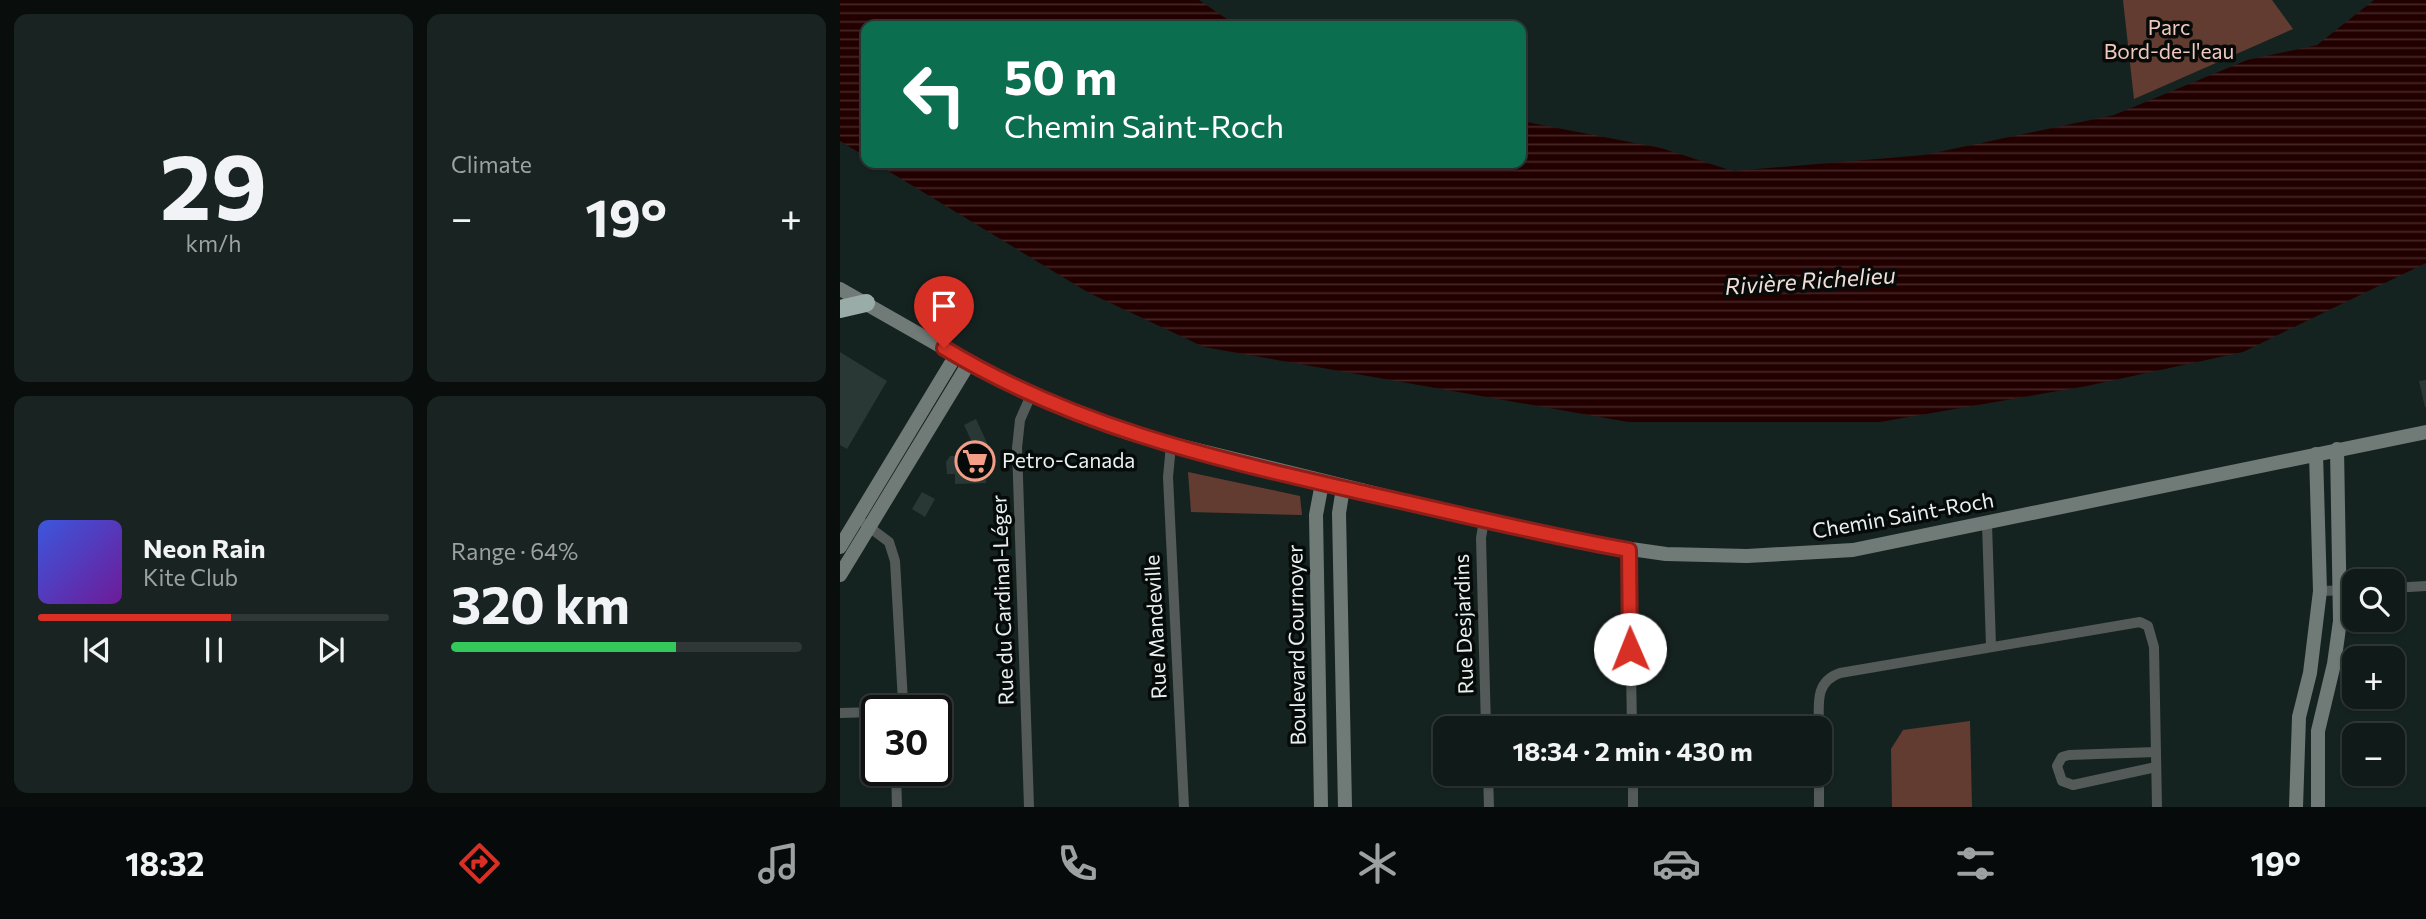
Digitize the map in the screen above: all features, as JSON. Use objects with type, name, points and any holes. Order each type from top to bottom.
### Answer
[{"type":"highway","points":[[840,309],[866,303]]},
{"type":"street","name":"Chemin Saint-Roch","points":[[840,289],[962,359],[1087,419],[1171,445],[1322,483],[1629,550],[1712,556],[1819,553],[1899,542],[2426,432]]},
{"type":"street","points":[[840,575],[863,523],[962,359]]},
{"type":"street","name":"Rue du Cardinal-Léger","points":[[1030,807],[1017,448],[1020,420],[1031,394]]},
{"type":"street","name":"Rue Mandeville","points":[[1171,445],[1168,477],[1184,807]]},
{"type":"street","points":[[2337,449],[2346,569]]},
{"type":"street","points":[[2296,807],[2299,717],[2310,673],[2320,591],[2316,454]]},
{"type":"street","name":"Boulevard Cournoyer","points":[[1321,807],[1316,515],[1322,483]]},
{"type":"street","points":[[1343,488],[1339,513],[1345,807]]},
{"type":"street","name":"Rue Desjardins","points":[[1484,520],[1481,538],[1486,716]]},
{"type":"street","points":[[840,547],[863,523]]},
{"type":"street","points":[[863,523],[889,542],[895,561],[903,695]]},
{"type":"street","points":[[1987,524],[1991,646]]},
{"type":"street","points":[[1629,550],[1632,716]]},
{"type":"street","points":[[2405,587],[2426,586]]},
{"type":"street","points":[[2320,591],[2342,590]]},
{"type":"street","points":[[2318,807],[2318,731],[2342,618]]},
{"type":"street","points":[[1820,716],[1821,687],[1832,676],[2129,622],[2148,626],[2154,647],[2157,807]]},
{"type":"street","points":[[840,713],[861,712]]},
{"type":"street","points":[[2156,751],[2069,755],[2062,757],[2057,766],[2062,780],[2073,785],[2156,767]]},
{"type":"street","points":[[896,786],[897,807]]},
{"type":"street","points":[[1488,786],[1489,807]]},
{"type":"street","points":[[1633,786],[1633,807]]},
{"type":"street","points":[[1819,786],[1819,807]]},
{"type":"green space","name":"Parc Bord-de-l'eau","points":[[2123,0],[2272,0],[2293,29],[2134,99]]},
{"type":"green space","points":[[1188,472],[1300,496],[1302,515],[1191,512]]},
{"type":"green space","points":[[1970,721],[1972,807],[1892,807],[1891,749],[1903,730]]},
{"type":"water","points":[[840,0],[1199,0],[1230,21],[861,21],[861,154],[840,141]]},
{"type":"water","name":"Rivière Richelieu","points":[[2374,0],[2426,0],[2426,263],[2243,352],[2087,386],[1880,422],[1628,422],[1204,347],[1089,293],[883,168],[1526,168],[1526,122],[1661,148],[1733,171],[1924,155],[2114,115],[2247,60],[2317,45]]},
{"type":"building","points":[[840,352],[887,381],[847,449],[840,445]]},
{"type":"building","points":[[2426,380],[2426,407],[2425,407],[2419,381]]},
{"type":"building","points":[[976,419],[988,445],[976,451],[964,425]]},
{"type":"building","points":[[985,455],[986,483],[955,484],[955,474],[947,474],[946,462],[950,456]]},
{"type":"building","points":[[922,492],[935,499],[925,517],[912,509]]},
{"type":"place","name":"Petro-Canada","points":[[975,461]]},
{"type":"route","points":[[944,348],[1045,401],[1128,433],[1343,488],[1629,550],[1630,649]]}]
